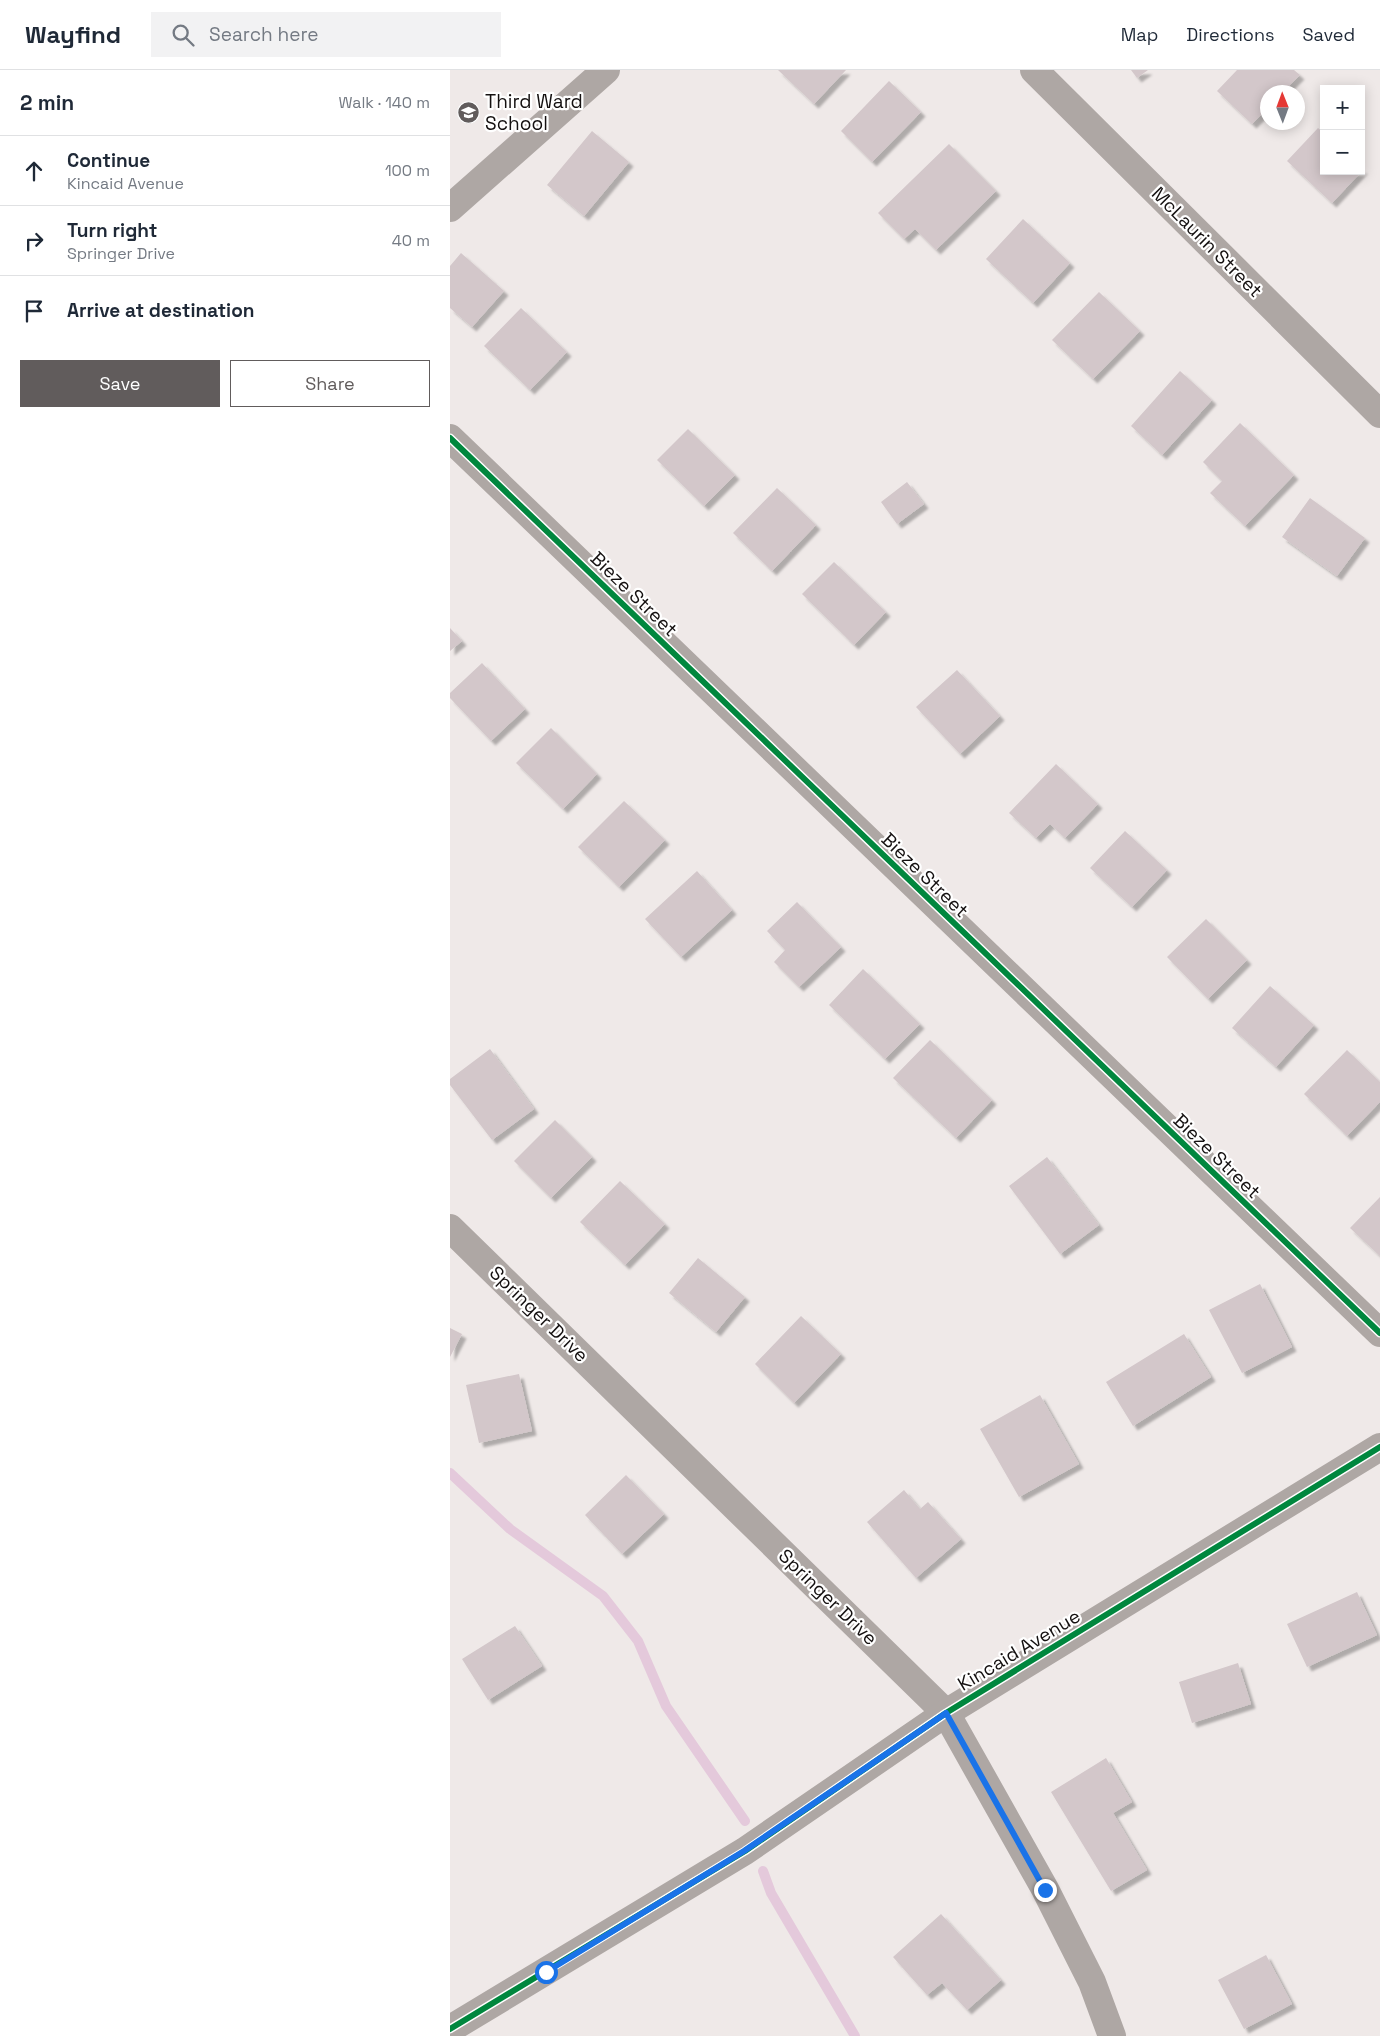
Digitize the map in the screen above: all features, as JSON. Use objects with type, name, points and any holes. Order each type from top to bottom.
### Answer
[{"type":"street","points":[[450,208],[606,70]]},
{"type":"street","name":"McLaurin Street","points":[[1034,70],[1380,414]]},
{"type":"street","name":"Bieze Street","points":[[450,438],[1380,1333]]},
{"type":"street","name":"Springer Drive","points":[[450,1228],[946,1713],[1045,1890],[1092,1982],[1112,2036]]},
{"type":"street","name":"Kincaid Avenue","points":[[450,2029],[744,1851],[946,1713],[1380,1447]]},
{"type":"building","points":[[778,70],[846,70],[814,104]]},
{"type":"building","points":[[1131,70],[1148,70],[1137,78]]},
{"type":"building","points":[[1237,70],[1294,70],[1300,75],[1290,85],[1260,85],[1260,116],[1252,124],[1217,91]]},
{"type":"building","points":[[889,81],[921,112],[872,162],[841,131]]},
{"type":"building","points":[[1318,128],[1320,130],[1320,175],[1358,175],[1332,203],[1287,161]]},
{"type":"building","points":[[592,131],[629,162],[584,216],[547,185]]},
{"type":"building","points":[[949,144],[996,191],[936,250],[915,229],[904,239],[878,213]]},
{"type":"building","points":[[1023,219],[1070,263],[1033,303],[986,259]]},
{"type":"building","points":[[461,253],[504,291],[472,327],[450,308],[450,266]]},
{"type":"building","points":[[1099,292],[1140,331],[1093,379],[1052,340]]},
{"type":"building","points":[[521,308],[567,352],[530,390],[484,346]]},
{"type":"building","points":[[1180,371],[1212,400],[1162,455],[1131,426]]},
{"type":"building","points":[[1240,423],[1294,475],[1245,526],[1210,493],[1222,481],[1203,462]]},
{"type":"building","points":[[688,429],[735,475],[704,506],[657,460]]},
{"type":"building","points":[[907,482],[924,504],[897,524],[881,502]]},
{"type":"building","points":[[777,488],[816,525],[772,571],[733,533]]},
{"type":"building","points":[[1310,498],[1365,538],[1337,576],[1282,537]]},
{"type":"building","points":[[834,562],[886,612],[854,645],[802,594]]},
{"type":"building","points":[[450,628],[462,641],[450,651]]},
{"type":"building","points":[[482,663],[525,709],[491,741],[450,698],[450,693]]},
{"type":"building","points":[[957,670],[1000,716],[960,754],[916,707]]},
{"type":"building","points":[[551,728],[597,774],[563,809],[516,763]]},
{"type":"building","points":[[1056,764],[1098,804],[1065,838],[1050,824],[1036,838],[1009,813]]},
{"type":"building","points":[[624,801],[665,840],[619,887],[578,847]]},
{"type":"building","points":[[1125,831],[1167,870],[1132,907],[1090,868]]},
{"type":"building","points":[[697,871],[732,910],[681,957],[645,919]]},
{"type":"building","points":[[797,902],[841,947],[799,987],[774,962],[785,950],[767,931]]},
{"type":"building","points":[[1206,919],[1247,960],[1208,999],[1167,957]]},
{"type":"building","points":[[863,969],[920,1024],[885,1059],[829,1005]]},
{"type":"building","points":[[1270,986],[1314,1025],[1276,1067],[1232,1028]]},
{"type":"building","points":[[930,1040],[992,1100],[956,1138],[893,1078]]},
{"type":"building","points":[[490,1049],[534,1109],[492,1140],[450,1085],[450,1079]]},
{"type":"building","points":[[1347,1050],[1380,1082],[1380,1102],[1347,1136],[1304,1094]]},
{"type":"building","points":[[555,1120],[592,1157],[551,1198],[514,1161]]},
{"type":"building","points":[[1047,1157],[1099,1225],[1060,1254],[1009,1186]]},
{"type":"building","points":[[620,1181],[665,1224],[625,1265],[580,1222]]},
{"type":"building","points":[[1380,1197],[1380,1256],[1350,1228]]},
{"type":"building","points":[[698,1258],[745,1297],[716,1332],[669,1293]]},
{"type":"building","points":[[1260,1284],[1292,1347],[1242,1373],[1209,1310]]},
{"type":"building","points":[[801,1316],[841,1354],[794,1403],[755,1364]]},
{"type":"building","points":[[450,1328],[462,1334],[450,1357]]},
{"type":"building","points":[[1184,1334],[1211,1377],[1133,1426],[1106,1382]]},
{"type":"building","points":[[519,1374],[532,1431],[479,1443],[466,1385]]},
{"type":"building","points":[[1040,1395],[1079,1464],[1019,1497],[980,1429]]},
{"type":"building","points":[[626,1475],[664,1514],[622,1554],[585,1515]]},
{"type":"building","points":[[904,1490],[920,1509],[928,1502],[961,1539],[916,1578],[867,1522]]},
{"type":"building","points":[[1357,1592],[1377,1635],[1307,1667],[1287,1624]]},
{"type":"building","points":[[515,1626],[542,1666],[488,1700],[462,1659]]},
{"type":"building","points":[[1238,1663],[1251,1704],[1192,1723],[1179,1682]]},
{"type":"building","points":[[1106,1758],[1132,1802],[1113,1813],[1147,1870],[1111,1891],[1051,1792]]},
{"type":"building","points":[[941,1914],[1001,1980],[967,2010],[942,1983],[927,1995],[893,1957]]},
{"type":"building","points":[[1266,1955],[1292,2004],[1244,2029],[1218,1980]]},
{"type":"waterway","points":[[450,1473],[510,1529],[603,1596],[638,1641],[666,1706],[745,1821]]},
{"type":"waterway","points":[[763,1871],[771,1893],[855,2036]]},
{"type":"cycle path","points":[[450,438],[1380,1333]]},
{"type":"cycle path","points":[[450,2029],[745,1851],[946,1713],[1380,1447]]},
{"type":"place","name":"Third Ward School","points":[[469,112]]},
{"type":"route","points":[[546,1972],[744,1851],[946,1713],[1045,1890]]}]
